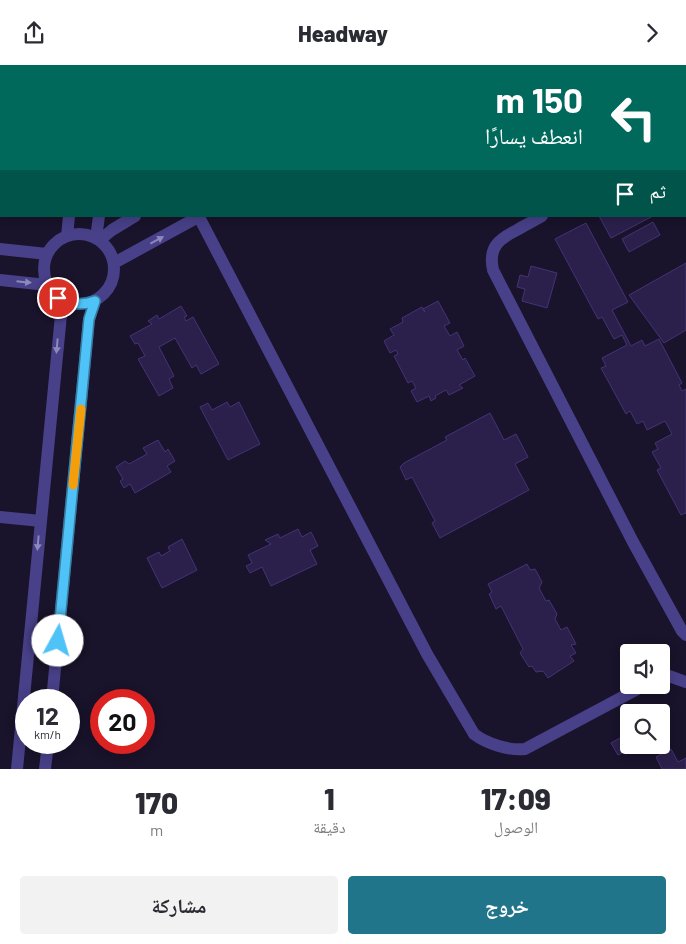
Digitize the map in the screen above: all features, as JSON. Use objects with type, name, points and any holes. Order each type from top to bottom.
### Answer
[{"type":"lane","points":[[67,236],[69,217]]},
{"type":"lane","points":[[98,239],[99,217]]},
{"type":"lane","points":[[98,239],[133,217]]},
{"type":"lane","points":[[114,263],[200,217],[427,654],[474,734],[483,741],[512,750],[525,749],[628,694]]},
{"type":"lane","points":[[540,217],[498,241],[492,255],[493,270],[633,542],[686,635]]},
{"type":"lane","points":[[82,234],[98,239],[108,247],[115,267],[110,287],[104,295],[86,304],[76,304],[58,298],[47,285],[44,275],[44,264],[52,246],[67,236],[82,234]]},
{"type":"lane","points":[[0,249],[47,254]]},
{"type":"lane","points":[[0,280],[47,285]]},
{"type":"lane","points":[[17,769],[61,315],[58,298]]},
{"type":"lane","points":[[53,689],[89,319],[95,301]]},
{"type":"lane","points":[[0,517],[40,521]]},
{"type":"lane","points":[[670,676],[686,682]]},
{"type":"lane","points":[[45,769],[47,754]]},
{"type":"building","points":[[600,217],[651,217],[611,238]]},
{"type":"building","points":[[653,222],[660,235],[629,252],[622,239]]},
{"type":"building","points":[[586,223],[628,302],[612,310],[631,346],[642,340],[645,346],[659,339],[682,383],[679,385],[682,391],[686,389],[686,514],[681,515],[657,470],[661,468],[652,452],[658,449],[655,443],[672,434],[665,421],[647,430],[643,421],[637,424],[630,411],[626,414],[601,368],[606,366],[602,358],[627,345],[622,335],[614,339],[602,317],[598,319],[555,239]]},
{"type":"building","points":[[686,263],[686,330],[664,343],[629,295]]},
{"type":"building","points":[[531,266],[557,273],[547,308],[522,301],[525,289],[517,287],[520,275],[528,277]]},
{"type":"building","points":[[438,301],[450,323],[444,326],[450,336],[457,332],[464,346],[457,350],[463,360],[465,358],[475,376],[459,385],[463,388],[449,395],[446,390],[435,396],[436,398],[431,401],[429,396],[417,402],[411,391],[416,388],[412,381],[408,383],[394,356],[398,354],[396,350],[390,353],[384,341],[394,335],[390,329],[403,322],[402,318],[422,307],[423,309]]},
{"type":"building","points":[[181,306],[187,316],[184,317],[186,321],[193,317],[219,364],[201,374],[196,365],[192,368],[175,338],[159,347],[174,376],[169,379],[173,388],[159,396],[138,359],[145,356],[138,343],[135,344],[130,336],[152,324],[148,321],[157,315],[159,319]]},
{"type":"building","points":[[227,402],[230,407],[239,402],[260,444],[228,460],[200,407],[208,403],[212,410]]},
{"type":"building","points":[[490,413],[504,440],[516,434],[528,457],[515,464],[529,490],[440,538],[432,523],[435,521],[412,477],[406,480],[400,467],[447,440],[445,437]]},
{"type":"building","points":[[158,440],[165,452],[168,449],[175,461],[167,466],[171,472],[135,493],[130,484],[124,488],[120,481],[123,479],[116,467],[125,461],[129,464],[147,454],[143,448]]},
{"type":"building","points":[[298,529],[302,537],[311,532],[318,546],[310,550],[317,564],[271,586],[262,567],[250,573],[246,566],[252,563],[248,555],[271,544],[265,540],[278,534],[280,538]]},
{"type":"building","points":[[182,539],[197,570],[162,588],[147,558],[159,552],[161,556],[170,551],[168,547]]},
{"type":"building","points":[[527,564],[530,570],[535,569],[542,582],[539,588],[546,601],[549,600],[557,614],[555,619],[561,630],[567,627],[576,644],[571,645],[576,653],[570,656],[574,661],[548,678],[543,671],[536,672],[532,666],[529,667],[520,653],[523,649],[501,606],[496,609],[489,594],[492,592],[488,584]]},
{"type":"building","points":[[620,738],[620,754],[618,755],[611,743]]},
{"type":"building","points":[[670,750],[678,762],[686,758],[686,769],[662,769],[656,757],[662,754],[670,754]]},
{"type":"slow traffic","points":[[73,485],[81,409]]},
{"type":"route","points":[[58,298],[76,304],[86,304],[95,301],[89,319],[58,641]]}]
